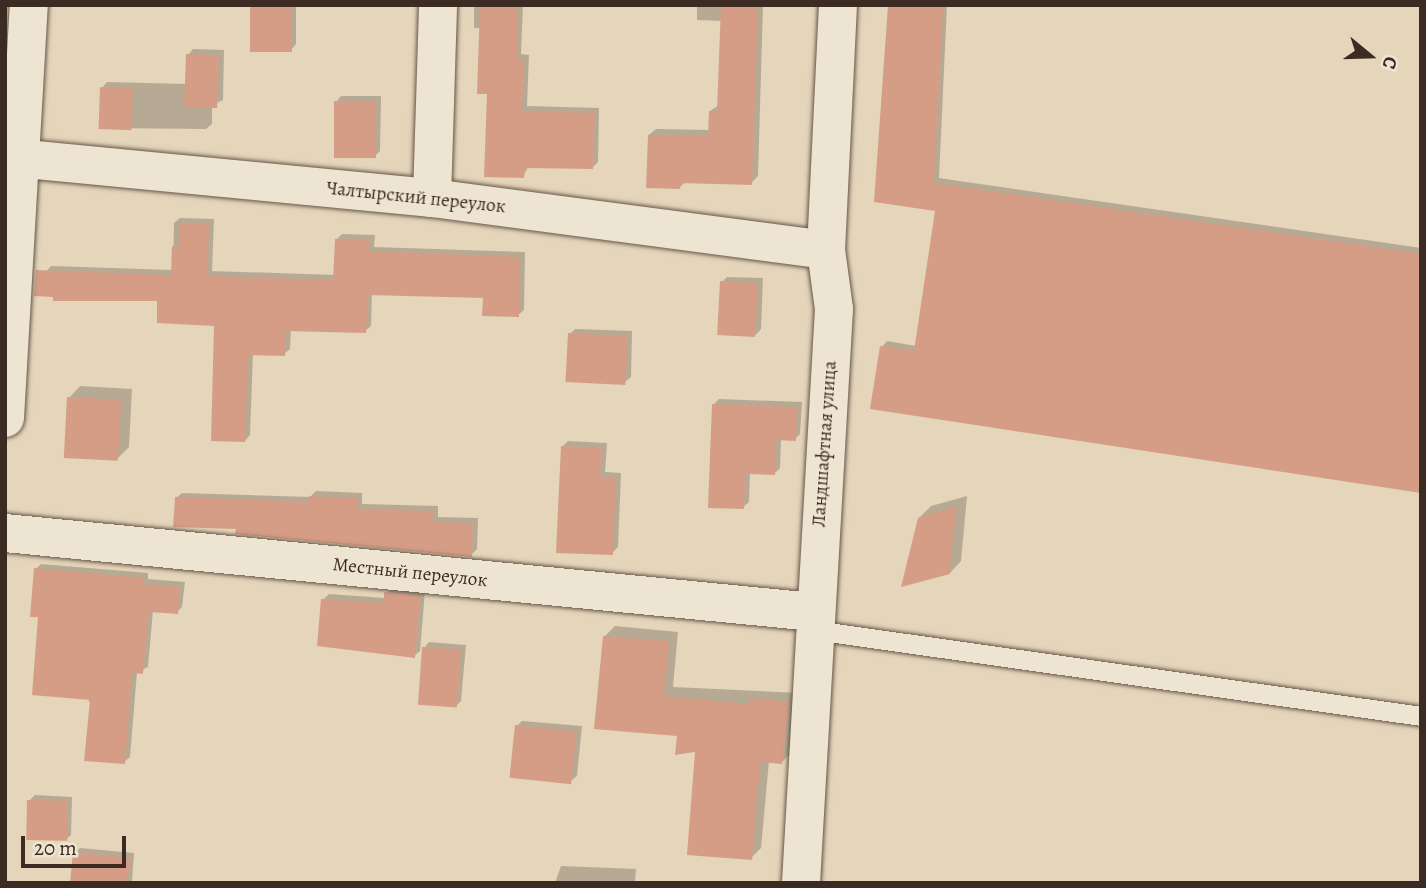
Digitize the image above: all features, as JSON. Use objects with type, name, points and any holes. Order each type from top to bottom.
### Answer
[{"type":"street","points":[[5,418],[14,158],[29,5]]},
{"type":"street","points":[[432,198],[438,5]]},
{"type":"street","name":"Ландшафтная улица","points":[[800,883],[834,309],[826,250],[838,5]]},
{"type":"street","name":"Чалтырский переулок","points":[[14,158],[432,198],[826,250]]},
{"type":"street","name":"Местный переулок","points":[[5,533],[814,621]]},
{"type":"lane","points":[[814,621],[1421,716]]},
{"type":"building","points":[[480,5],[518,5],[517,59],[524,59],[522,111],[595,113],[593,169],[525,168],[524,178],[484,177],[487,94],[477,94]]},
{"type":"building","points":[[721,5],[758,5],[752,185],[681,183],[680,189],[646,188],[648,135],[708,136],[709,111],[717,111]]},
{"type":"building","points":[[888,5],[943,5],[934,183],[1421,254],[1421,493],[870,409],[880,346],[914,351],[935,211],[874,202]]},
{"type":"building","points":[[250,6],[292,6],[292,52],[250,52]]},
{"type":"building","points":[[186,54],[219,55],[217,108],[184,107]]},
{"type":"building","points":[[100,87],[133,88],[132,130],[99,129]]},
{"type":"building","points":[[334,101],[376,101],[376,158],[334,158]]},
{"type":"building","points":[[180,223],[209,224],[207,276],[333,280],[335,239],[370,240],[369,251],[520,257],[519,317],[482,316],[483,298],[368,295],[366,333],[286,331],[285,356],[248,355],[245,442],[211,441],[214,326],[157,323],[157,301],[53,301],[53,297],[34,296],[36,270],[171,275],[172,246],[179,246]]},
{"type":"building","points":[[720,281],[758,283],[755,337],[717,335]]},
{"type":"building","points":[[568,333],[628,336],[625,385],[565,382]]},
{"type":"building","points":[[67,397],[121,400],[118,461],[64,458]]},
{"type":"building","points":[[712,404],[797,407],[796,441],[776,440],[775,475],[746,474],[744,509],[708,508]]},
{"type":"building","points":[[561,446],[602,448],[600,477],[616,477],[613,555],[556,553]]},
{"type":"building","points":[[309,496],[357,498],[357,509],[433,511],[433,522],[473,523],[472,557],[235,534],[236,529],[173,527],[175,497],[309,502]]},
{"type":"building","points":[[956,506],[950,574],[901,587],[918,518]]},
{"type":"building","points":[[34,568],[144,578],[143,584],[180,587],[178,614],[149,612],[143,674],[132,673],[125,764],[84,761],[90,700],[32,695],[38,617],[30,617]]},
{"type":"building","points":[[384,592],[420,596],[415,658],[317,646],[321,599],[384,603]]},
{"type":"building","points":[[603,636],[669,641],[664,696],[750,704],[750,698],[789,702],[782,764],[760,762],[752,860],[687,855],[695,752],[675,755],[677,736],[594,729]]},
{"type":"building","points":[[422,647],[461,650],[457,708],[418,705]]},
{"type":"building","points":[[515,725],[577,731],[571,784],[509,778]]},
{"type":"building","points":[[27,800],[68,801],[67,841],[26,840]]},
{"type":"building","points":[[73,852],[130,858],[127,883],[70,883]]}]
